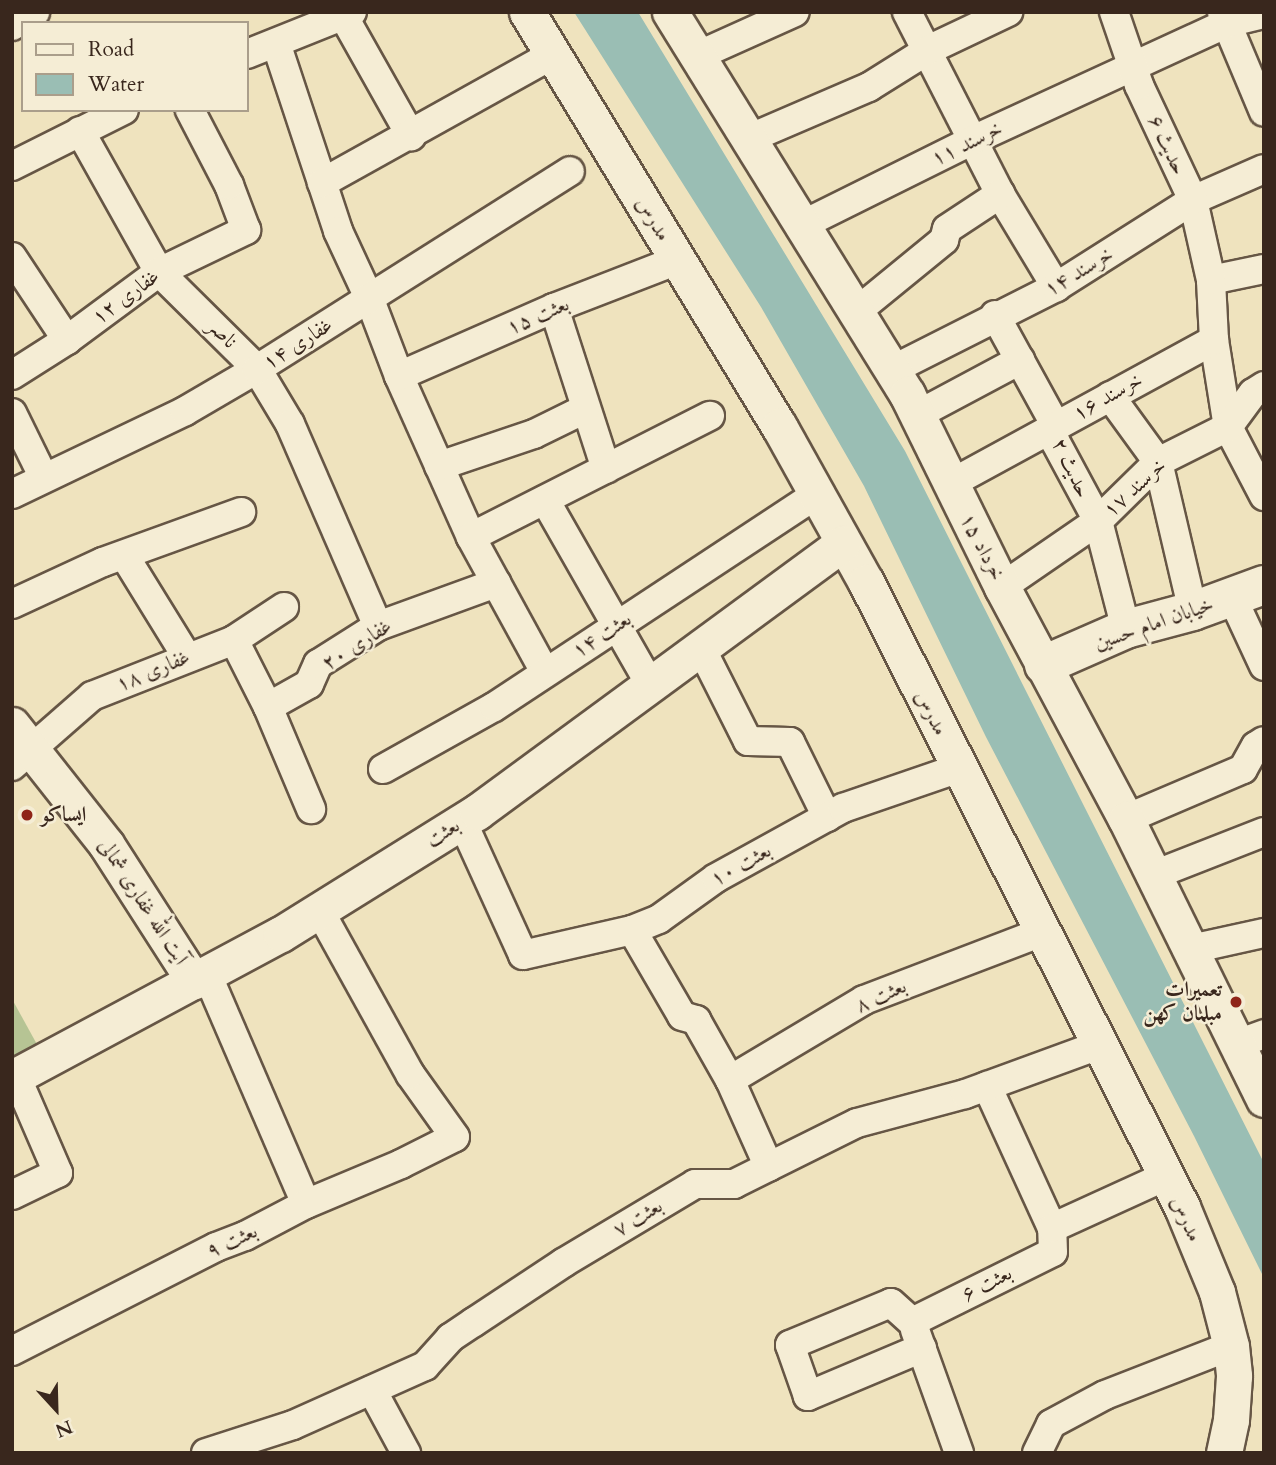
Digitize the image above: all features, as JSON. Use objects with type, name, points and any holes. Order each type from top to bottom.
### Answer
[{"type":"main road","name":"خیابان امام حسین","points":[[1044,665],[1126,629],[1193,611],[1248,591]]},
{"type":"street","points":[[12,26],[35,12]]},
{"type":"street","name":"مدرس","points":[[527,12],[817,494],[1166,1176],[1205,1261],[1231,1346],[1234,1376],[1231,1420],[1224,1453]]},
{"type":"street","name":"۱۵ خرداد","points":[[670,12],[892,370],[917,415],[1002,587],[1126,819],[1191,949],[1251,1039],[1264,1099]]},
{"type":"street","points":[[697,56],[795,12]]},
{"type":"street","points":[[907,12],[1000,194],[1056,287]]},
{"type":"street","points":[[748,139],[869,87],[928,50],[1008,12]]},
{"type":"street","name":"حدیث ۶","points":[[1114,12],[1134,69],[1193,200],[1211,280]]},
{"type":"street","name":"خرسند ۱۱","points":[[802,225],[973,140],[1134,69],[1225,18],[1264,14]]},
{"type":"street","points":[[248,54],[348,15],[411,136]]},
{"type":"street","points":[[1225,18],[1264,112]]},
{"type":"street","points":[[276,43],[338,231],[370,300],[399,376],[471,537],[545,672]]},
{"type":"street","points":[[322,183],[411,136],[552,54]]},
{"type":"street","points":[[12,166],[120,112]]},
{"type":"street","name":"غفاری ۱۲","points":[[12,375],[67,340],[159,272],[246,230],[229,185],[191,112]]},
{"type":"street","name":"ناصر","points":[[80,131],[159,272],[257,369],[290,424],[378,626]]},
{"type":"street","name":"خرسند ۱۴","points":[[892,370],[1056,287],[1193,200],[1264,169]]},
{"type":"street","name":"غفاری ۱۴","points":[[12,494],[185,411],[370,300],[570,171]]},
{"type":"street","points":[[856,312],[944,240],[947,229],[1000,194]]},
{"type":"street","points":[[12,257],[67,340]]},
{"type":"street","name":"بعثت ۱۵","points":[[399,376],[554,308],[678,260]]},
{"type":"street","points":[[1264,269],[1211,280],[1214,340],[1228,426],[1264,496]]},
{"type":"street","points":[[554,308],[606,469]]},
{"type":"street","name":"حدیث ۲","points":[[995,316],[1051,417],[1055,441],[1098,521],[1126,629]]},
{"type":"street","name":"خرسند ۱۶","points":[[950,484],[1214,340]]},
{"type":"street","points":[[917,415],[1020,360]]},
{"type":"street","name":"خرسند ۱۷","points":[[1002,587],[1098,521],[1158,462],[1228,426],[1252,393],[1264,386]]},
{"type":"street","points":[[1110,396],[1158,462],[1193,611]]},
{"type":"street","points":[[439,466],[534,434],[585,409]]},
{"type":"street","points":[[12,413],[44,478]]},
{"type":"street","points":[[471,537],[710,416]]},
{"type":"street","name":"بعثت ۱۴","points":[[383,769],[458,729],[817,494]]},
{"type":"street","points":[[545,500],[650,684]]},
{"type":"street","points":[[12,604],[124,555],[241,512]]},
{"type":"street","name":"بعثت","points":[[14,1077],[201,978],[462,821],[843,542]]},
{"type":"street","points":[[124,555],[187,657]]},
{"type":"street","name":"غفاری ۲۰","points":[[268,707],[309,684],[318,664],[378,626],[496,583]]},
{"type":"street","points":[[1248,591],[1264,666]]},
{"type":"street","name":"غفاری ۱۸","points":[[19,747],[92,696],[234,640],[284,607]]},
{"type":"street","points":[[234,640],[268,707],[312,809]]},
{"type":"street","points":[[701,648],[748,741],[790,742],[827,817]]},
{"type":"street","points":[[1126,819],[1243,769],[1256,746],[1264,741]]},
{"type":"street","name":"آیت الله غفاری شمالی","points":[[19,747],[106,844],[201,978]]},
{"type":"street","name":"بعثت ۱۰","points":[[462,821],[523,955],[632,930],[659,919],[716,877],[843,808],[959,768]]},
{"type":"street","points":[[1154,875],[1264,832]]},
{"type":"street","name":"بعثت ۹","points":[[12,1351],[306,1204],[401,1164],[454,1137],[410,1074],[318,910]]},
{"type":"street","points":[[632,930],[681,1016],[696,1020],[730,1080],[769,1167]]},
{"type":"street","name":"بعثت ۸","points":[[730,1080],[864,1000],[1042,932]]},
{"type":"street","points":[[1191,949],[1264,933]]},
{"type":"street","points":[[201,978],[306,1204]]},
{"type":"street","name":"بعثت ۷","points":[[206,1453],[293,1425],[425,1366],[450,1338],[466,1327],[563,1263],[695,1184],[734,1184],[857,1123],[987,1086],[1099,1045]]},
{"type":"street","points":[[12,1195],[58,1173],[14,1077]]},
{"type":"street","points":[[987,1086],[1052,1228],[1166,1176]]},
{"type":"street","name":"بعثت ۶","points":[[912,1322],[1053,1252],[1052,1228]]},
{"type":"street","points":[[922,1348],[808,1396],[790,1345],[891,1303],[912,1322],[922,1348],[959,1453]]},
{"type":"street","points":[[1037,1453],[1051,1424],[1105,1395],[1231,1346]]},
{"type":"street","points":[[372,1390],[406,1453]]},
{"type":"green space","points":[[12,999],[39,1048],[12,1063]]},
{"type":"water","points":[[574,12],[638,12],[905,451],[1264,1163],[1264,1278],[1194,1136],[986,737],[864,486],[761,307]]},
{"type":"place","name":"ایساکو","points":[[27,815]]},
{"type":"place","name":"تعمیرات مبلمان کهن","points":[[1236,1002]]}]
